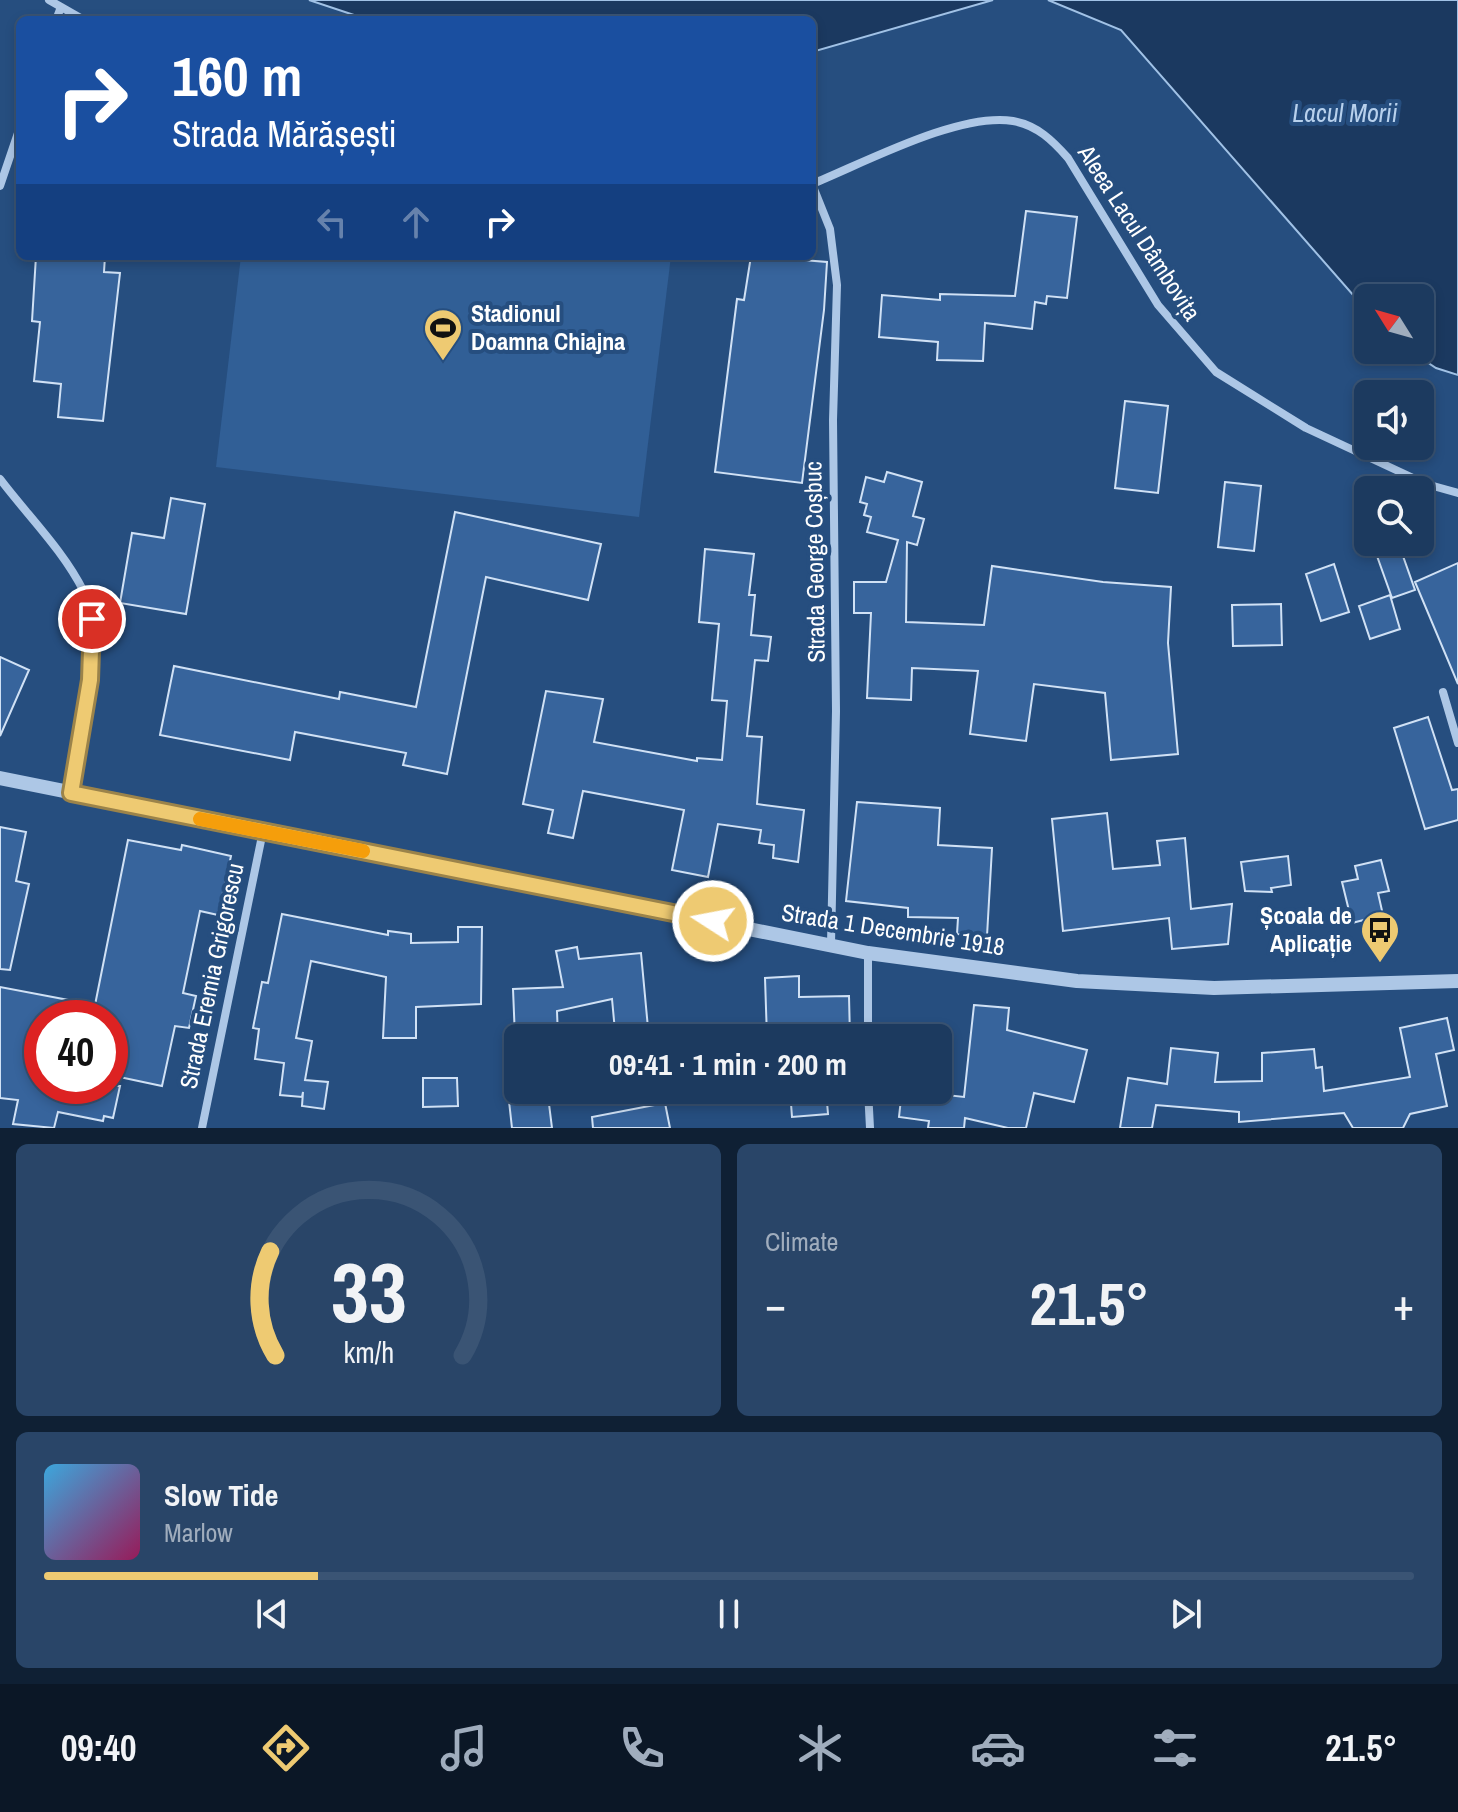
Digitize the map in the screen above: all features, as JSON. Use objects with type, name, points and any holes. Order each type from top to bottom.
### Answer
[{"type":"street","points":[[49,0],[77,16]]},
{"type":"street","points":[[58,16],[61,7]]},
{"type":"street","name":"Aleea Lacul Dâmbovița","points":[[816,182],[955,126],[997,119],[1032,127],[1050,138],[1068,158],[1158,305],[1216,372],[1306,428],[1426,484],[1458,493]]},
{"type":"street","points":[[0,186],[16,139]]},
{"type":"street","name":"Strada George Coșbuc","points":[[816,194],[830,229],[837,285],[833,420],[836,711],[831,944]]},
{"type":"street","points":[[0,479],[67,565],[85,594],[92,619],[90,680],[71,793]]},
{"type":"street","points":[[1443,692],[1458,743]]},
{"type":"street","name":"Strada 1 Decembrie 1918","points":[[0,778],[868,953],[1077,981],[1199,987],[1458,981]]},
{"type":"street","name":"Strada Eremia Grigorescu","points":[[202,1128],[263,831]]},
{"type":"street","points":[[868,953],[868,1024]]},
{"type":"street","points":[[869,1104],[870,1128]]},
{"type":"shaded area","name":"Stadionul Doamna Chiajna","points":[[241,260],[671,260],[639,517],[216,467]]},
{"type":"water","points":[[309,0],[993,0],[816,51],[816,16],[357,16]]},
{"type":"water","name":"Lacul Morii","points":[[1048,0],[1458,0],[1458,375],[1430,364],[1434,364],[1434,284],[1354,284],[1354,296],[1121,30]]},
{"type":"building","points":[[1026,211],[1077,217],[1067,298],[1047,296],[1046,304],[1035,302],[1032,329],[985,323],[983,361],[937,360],[938,342],[879,337],[882,295],[940,300],[940,294],[1015,296]]},
{"type":"building","points":[[36,260],[105,260],[104,272],[120,273],[103,421],[58,417],[61,384],[34,381],[40,322],[32,321]]},
{"type":"building","points":[[750,260],[827,262],[824,310],[802,483],[715,472],[737,299],[744,300]]},
{"type":"building","points":[[1125,401],[1168,406],[1158,493],[1115,488]]},
{"type":"building","points":[[887,472],[922,482],[913,516],[924,519],[917,545],[907,542],[906,622],[984,625],[992,566],[1103,582],[1171,587],[1168,643],[1178,754],[1111,760],[1105,693],[1034,684],[1026,741],[970,734],[978,671],[912,668],[911,700],[867,698],[871,613],[854,613],[854,582],[886,582],[898,540],[867,532],[871,517],[864,515],[867,504],[860,502],[866,477],[884,482]]},
{"type":"building","points":[[1225,482],[1261,486],[1254,551],[1218,547]]},
{"type":"building","points":[[171,498],[205,504],[186,614],[120,603],[132,533],[164,538]]},
{"type":"building","points":[[455,512],[601,544],[588,600],[486,577],[447,774],[403,765],[406,753],[295,732],[290,760],[160,735],[174,666],[339,699],[340,692],[416,707]]},
{"type":"building","points":[[705,549],[754,554],[749,595],[755,595],[751,635],[771,637],[768,661],[755,660],[747,736],[762,737],[757,804],[804,810],[798,862],[773,858],[774,845],[759,843],[761,830],[718,824],[708,877],[672,870],[684,810],[583,791],[573,838],[548,833],[553,810],[523,804],[546,691],[603,699],[594,742],[697,761],[697,758],[722,760],[727,701],[712,700],[719,624],[699,622]]},
{"type":"building","points":[[1377,556],[1403,556],[1415,590],[1392,598]]},
{"type":"building","points":[[1458,563],[1458,684],[1415,582]]},
{"type":"building","points":[[1334,564],[1349,612],[1321,621],[1306,574]]},
{"type":"building","points":[[1390,595],[1400,629],[1370,639],[1359,606]]},
{"type":"building","points":[[1281,604],[1282,645],[1233,646],[1232,605]]},
{"type":"building","points":[[0,657],[29,670],[0,736]]},
{"type":"building","points":[[1428,717],[1452,790],[1458,789],[1458,820],[1425,829],[1394,728]]},
{"type":"building","points":[[857,802],[940,808],[938,845],[992,848],[987,936],[957,934],[958,918],[908,917],[908,908],[846,901]]},
{"type":"building","points":[[1107,813],[1113,869],[1160,865],[1157,841],[1185,838],[1191,909],[1232,904],[1228,944],[1172,949],[1169,918],[1063,931],[1052,819]]},
{"type":"building","points":[[0,827],[26,832],[16,881],[29,884],[10,970],[0,969]]},
{"type":"building","points":[[128,840],[181,850],[182,845],[231,856],[218,915],[200,911],[183,993],[196,996],[189,1028],[175,1026],[162,1086],[128,1079],[128,1000],[96,1000]]},
{"type":"building","points":[[1288,856],[1291,885],[1271,888],[1272,892],[1245,891],[1241,862]]},
{"type":"building","points":[[1381,860],[1389,891],[1378,893],[1383,915],[1352,923],[1342,882],[1358,879],[1355,866]]},
{"type":"building","points":[[282,914],[388,935],[388,931],[411,934],[411,943],[458,942],[458,927],[482,927],[481,1004],[416,1007],[416,1038],[383,1038],[386,977],[311,961],[296,1038],[312,1041],[305,1080],[328,1082],[324,1109],[302,1106],[303,1092],[302,1097],[280,1095],[284,1063],[255,1059],[259,1029],[253,1028],[262,982],[268,983]]},
{"type":"building","points":[[577,947],[579,959],[641,953],[648,1024],[614,1024],[612,999],[557,1011],[557,1024],[514,1024],[513,989],[563,987],[556,951]]},
{"type":"building","points":[[799,976],[799,997],[849,996],[850,1024],[767,1024],[765,978]]},
{"type":"building","points":[[0,987],[69,1000],[24,1000],[24,1104],[116,1104],[113,1118],[104,1116],[103,1121],[58,1112],[54,1128],[13,1124],[18,1100],[0,1098]]},
{"type":"building","points":[[974,1005],[1009,1008],[1007,1030],[1087,1050],[1074,1102],[1034,1093],[1026,1128],[1008,1128],[965,1118],[964,1128],[928,1128],[929,1121],[899,1117],[900,1104],[952,1104],[952,1096],[964,1097]]},
{"type":"building","points":[[1447,1018],[1454,1050],[1436,1054],[1447,1106],[1410,1114],[1403,1128],[1353,1128],[1344,1113],[1239,1122],[1239,1112],[1156,1105],[1152,1128],[1120,1128],[1128,1078],[1167,1084],[1171,1048],[1218,1053],[1215,1082],[1262,1081],[1262,1053],[1314,1049],[1316,1068],[1322,1067],[1324,1091],[1410,1077],[1400,1028]]},
{"type":"building","points":[[423,1078],[457,1078],[458,1106],[423,1107]]},
{"type":"building","points":[[509,1104],[549,1104],[552,1128],[512,1128]]},
{"type":"building","points":[[665,1104],[670,1128],[593,1128],[592,1117]]},
{"type":"building","points":[[791,1104],[827,1104],[828,1114],[792,1117]]},
{"type":"slow traffic","points":[[200,819],[363,851]]},
{"type":"place","name":"Stadionul Doamna Chiajna","points":[[443,362]]},
{"type":"place","name":"Școala de Aplicație","points":[[1380,964]]},
{"type":"route","points":[[92,619],[90,680],[71,793],[713,921]]}]
